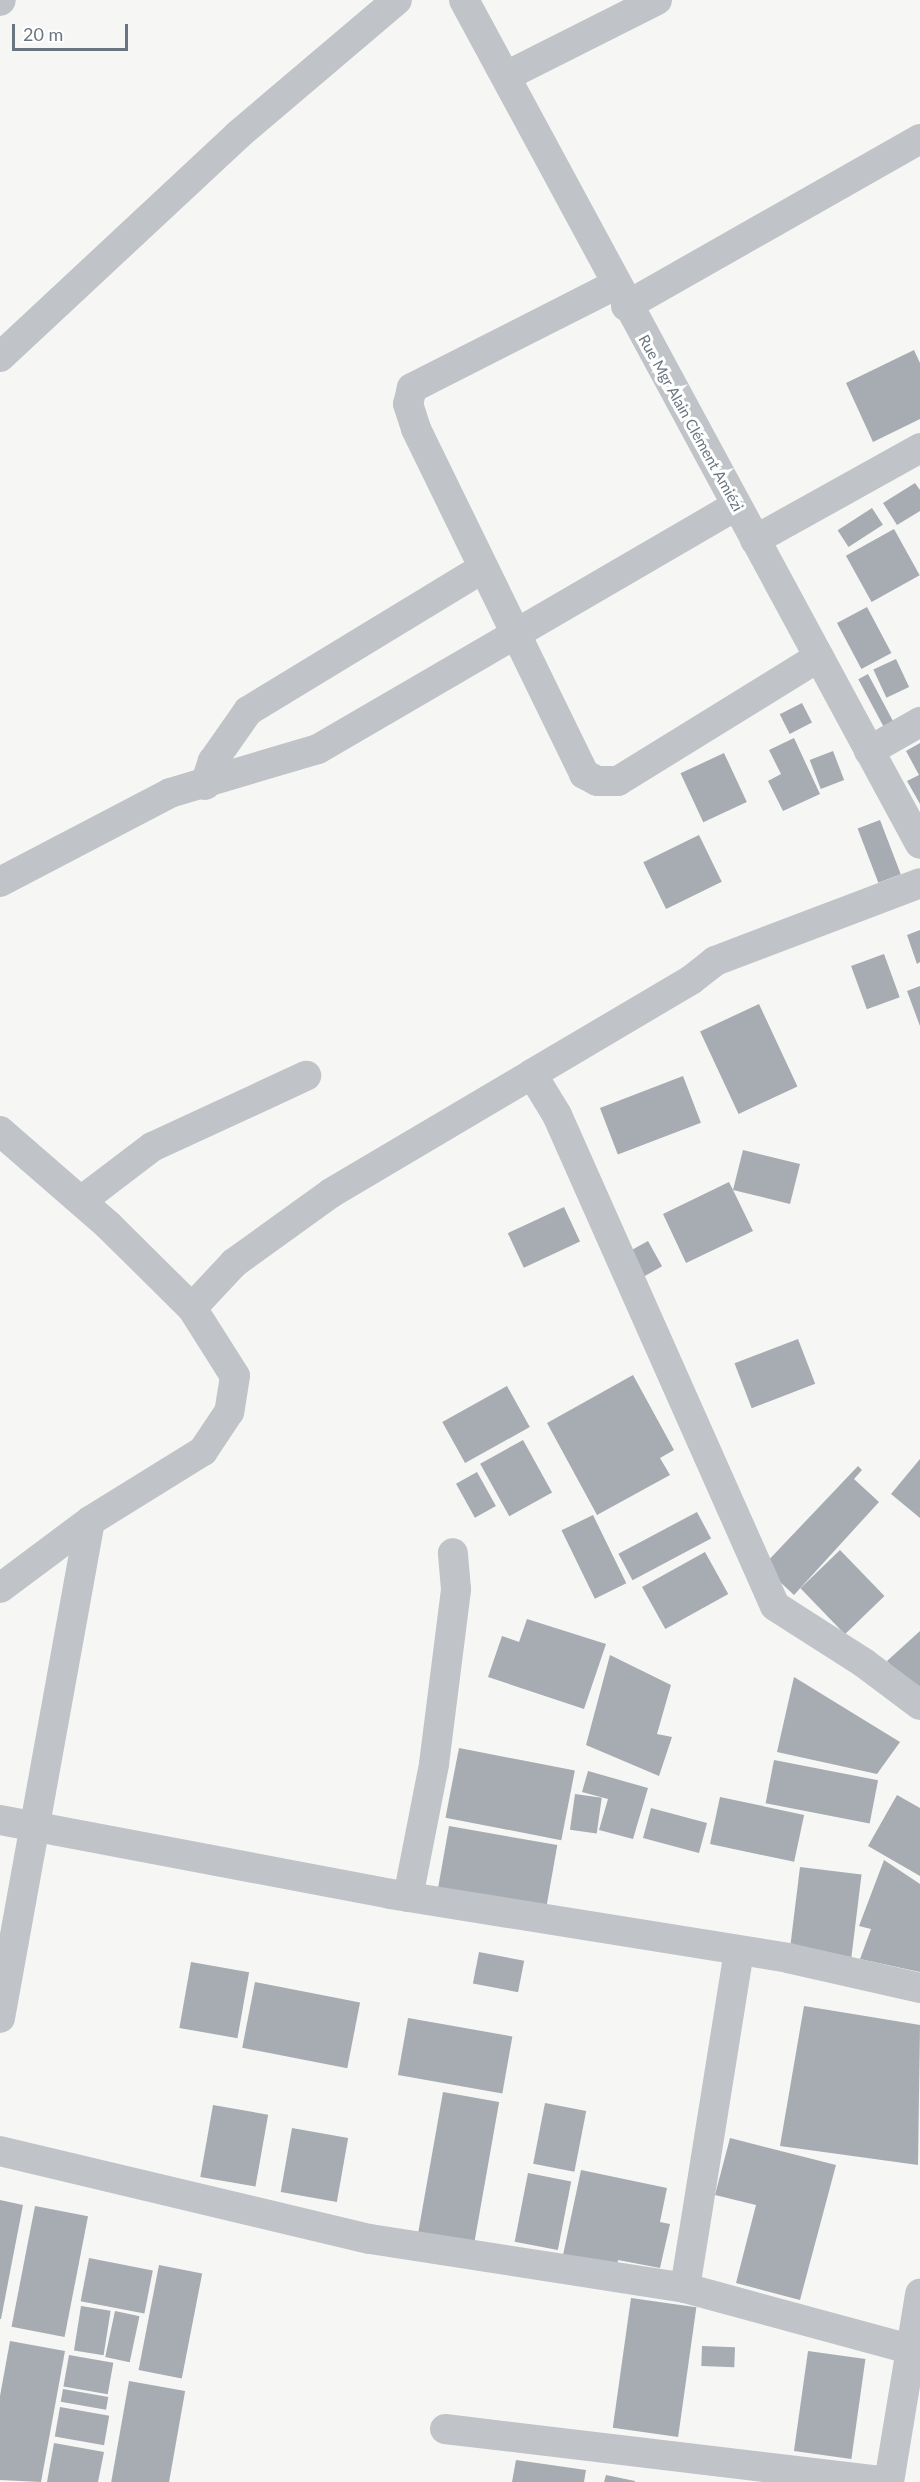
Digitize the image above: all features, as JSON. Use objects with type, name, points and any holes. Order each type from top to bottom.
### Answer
[{"type":"street","points":[[0,357],[238,134],[397,0]]},
{"type":"street","name":"Rue Mgr Alain Clément Amiézi","points":[[464,0],[621,296],[920,844]]},
{"type":"street","points":[[506,76],[657,0]]},
{"type":"street","points":[[819,657],[618,781],[597,781],[584,774],[416,429],[408,404],[412,388],[621,296],[920,139]]},
{"type":"street","points":[[755,540],[920,448]]},
{"type":"street","points":[[0,882],[170,792],[204,785],[318,749],[736,506]]},
{"type":"street","points":[[204,785],[213,760],[248,711],[483,568]]},
{"type":"street","points":[[869,751],[920,722]]},
{"type":"street","points":[[192,1308],[234,1263],[331,1192],[691,980],[715,961],[920,883]]},
{"type":"street","points":[[532,1074],[557,1115],[775,1606],[864,1663],[920,1705]]},
{"type":"street","points":[[81,1201],[152,1147],[306,1076]]},
{"type":"street","points":[[0,1131],[81,1201],[192,1308],[235,1376],[229,1412],[203,1451],[90,1521],[0,1588]]},
{"type":"street","points":[[0,2018],[90,1521]]},
{"type":"street","points":[[408,1897],[434,1764],[456,1589],[453,1553]]},
{"type":"street","points":[[0,1820],[408,1897],[739,1951],[920,1988]]},
{"type":"street","points":[[686,2289],[739,1951]]},
{"type":"street","points":[[0,2151],[370,2239],[686,2289],[914,2351]]},
{"type":"street","points":[[445,2429],[889,2482],[914,2351],[920,2294]]},
{"type":"building","points":[[914,350],[920,363],[920,419],[873,442],[846,383]]},
{"type":"building","points":[[915,483],[920,490],[920,511],[897,525],[883,503]]},
{"type":"building","points":[[872,508],[883,525],[849,547],[838,530]]},
{"type":"building","points":[[894,529],[920,575],[872,602],[846,556]]},
{"type":"building","points":[[867,607],[891,653],[861,669],[837,623]]},
{"type":"building","points":[[896,659],[909,687],[886,698],[873,670]]},
{"type":"building","points":[[868,674],[893,722],[884,727],[858,679]]},
{"type":"building","points":[[802,703],[812,723],[790,734],[780,714]]},
{"type":"building","points":[[794,738],[820,794],[783,811],[768,781],[781,774],[769,750]]},
{"type":"building","points":[[920,743],[920,804],[907,781],[919,775],[906,751]]},
{"type":"building","points":[[833,751],[844,780],[821,789],[810,760]]},
{"type":"building","points":[[724,753],[747,802],[703,822],[680,773]]},
{"type":"building","points":[[880,820],[901,874],[878,883],[858,829]]},
{"type":"building","points":[[699,835],[722,882],[666,909],[643,862]]},
{"type":"building","points":[[920,930],[920,962],[917,964],[907,935]]},
{"type":"building","points":[[884,954],[900,997],[867,1009],[851,966]]},
{"type":"building","points":[[920,986],[920,1026],[907,991]]},
{"type":"building","points":[[759,1004],[797,1086],[739,1114],[700,1031]]},
{"type":"building","points":[[683,1076],[701,1123],[618,1155],[600,1108]]},
{"type":"building","points":[[743,1150],[800,1164],[790,1204],[733,1190]]},
{"type":"building","points":[[729,1182],[753,1231],[686,1263],[663,1214]]},
{"type":"building","points":[[564,1207],[580,1241],[524,1268],[508,1233]]},
{"type":"building","points":[[648,1241],[662,1266],[637,1280],[623,1255]]},
{"type":"building","points":[[798,1339],[815,1384],[752,1408],[735,1363]]},
{"type":"building","points":[[633,1375],[674,1450],[660,1458],[670,1475],[597,1515],[547,1423]]},
{"type":"building","points":[[507,1386],[530,1427],[465,1463],[442,1422]]},
{"type":"building","points":[[523,1440],[552,1492],[509,1516],[480,1464]]},
{"type":"building","points":[[920,1459],[920,1518],[891,1494]]},
{"type":"building","points":[[858,1466],[862,1470],[854,1479],[879,1502],[794,1595],[763,1566]]},
{"type":"building","points":[[477,1472],[496,1506],[475,1518],[456,1484]]},
{"type":"building","points":[[697,1512],[711,1538],[633,1580],[618,1554]]},
{"type":"building","points":[[593,1515],[626,1583],[595,1599],[562,1530]]},
{"type":"building","points":[[840,1550],[884,1596],[845,1634],[800,1588]]},
{"type":"building","points":[[705,1552],[728,1594],[665,1629],[642,1587]]},
{"type":"building","points":[[527,1619],[606,1644],[584,1709],[488,1677],[502,1636],[519,1642]]},
{"type":"building","points":[[920,1631],[920,1698],[887,1661]]},
{"type":"building","points":[[610,1655],[671,1685],[657,1734],[672,1737],[659,1776],[586,1745]]},
{"type":"building","points":[[794,1677],[900,1742],[877,1774],[777,1752]]},
{"type":"building","points":[[459,1748],[575,1771],[561,1840],[445,1818]]},
{"type":"building","points":[[774,1760],[878,1780],[870,1823],[766,1803]]},
{"type":"building","points":[[588,1771],[648,1788],[633,1839],[599,1830],[608,1799],[582,1792]]},
{"type":"building","points":[[575,1794],[602,1798],[597,1833],[570,1830]]},
{"type":"building","points":[[897,1795],[920,1808],[920,1876],[868,1846]]},
{"type":"building","points":[[720,1797],[804,1815],[794,1862],[710,1844]]},
{"type":"building","points":[[651,1808],[707,1823],[699,1853],[643,1838]]},
{"type":"building","points":[[449,1826],[557,1845],[546,1909],[438,1890]]},
{"type":"building","points":[[884,1860],[920,1884],[920,1972],[860,1959],[871,1929],[859,1926]]},
{"type":"building","points":[[800,1867],[862,1875],[851,1957],[790,1949]]},
{"type":"building","points":[[479,1952],[524,1961],[518,1992],[473,1983]]},
{"type":"building","points":[[191,1962],[249,1972],[237,2038],[179,2028]]},
{"type":"building","points":[[255,1982],[360,2002],[347,2068],[242,2048]]},
{"type":"building","points":[[804,2006],[920,2025],[918,2165],[780,2146]]},
{"type":"building","points":[[408,2018],[512,2036],[502,2094],[398,2075]]},
{"type":"building","points":[[443,2092],[499,2102],[474,2246],[418,2236]]},
{"type":"building","points":[[545,2103],[586,2111],[574,2172],[533,2164]]},
{"type":"building","points":[[213,2105],[268,2115],[255,2187],[200,2177]]},
{"type":"building","points":[[292,2128],[348,2138],[337,2202],[281,2192]]},
{"type":"building","points":[[730,2138],[836,2165],[800,2300],[736,2283],[756,2205],[715,2195]]},
{"type":"building","points":[[581,2170],[667,2188],[660,2222],[670,2224],[660,2268],[618,2260],[617,2266],[563,2255]]},
{"type":"building","points":[[528,2173],[571,2181],[558,2250],[515,2242]]},
{"type":"building","points":[[0,2200],[23,2205],[1,2319],[0,2319]]},
{"type":"building","points":[[35,2206],[88,2216],[65,2337],[12,2327]]},
{"type":"building","points":[[89,2258],[153,2270],[144,2314],[81,2301]]},
{"type":"building","points":[[159,2265],[202,2273],[182,2378],[139,2370]]},
{"type":"building","points":[[631,2298],[696,2307],[678,2437],[613,2428]]},
{"type":"building","points":[[81,2306],[111,2311],[104,2355],[74,2350]]},
{"type":"building","points":[[115,2311],[139,2316],[130,2362],[105,2357]]},
{"type":"building","points":[[10,2341],[65,2351],[41,2482],[0,2480],[0,2396]]},
{"type":"building","points":[[702,2346],[735,2347],[734,2367],[701,2366]]},
{"type":"building","points":[[808,2351],[865,2359],[851,2459],[794,2451]]},
{"type":"building","points":[[69,2355],[113,2363],[108,2394],[63,2387]]},
{"type":"building","points":[[129,2381],[185,2391],[169,2482],[111,2482]]},
{"type":"building","points":[[63,2389],[108,2397],[106,2410],[61,2402]]},
{"type":"building","points":[[60,2407],[109,2416],[104,2445],[55,2437]]},
{"type":"building","points":[[54,2443],[104,2452],[98,2482],[47,2482]]},
{"type":"building","points":[[516,2460],[586,2470],[584,2482],[512,2482]]},
{"type":"building","points":[[606,2475],[635,2481],[635,2482],[604,2482]]}]
